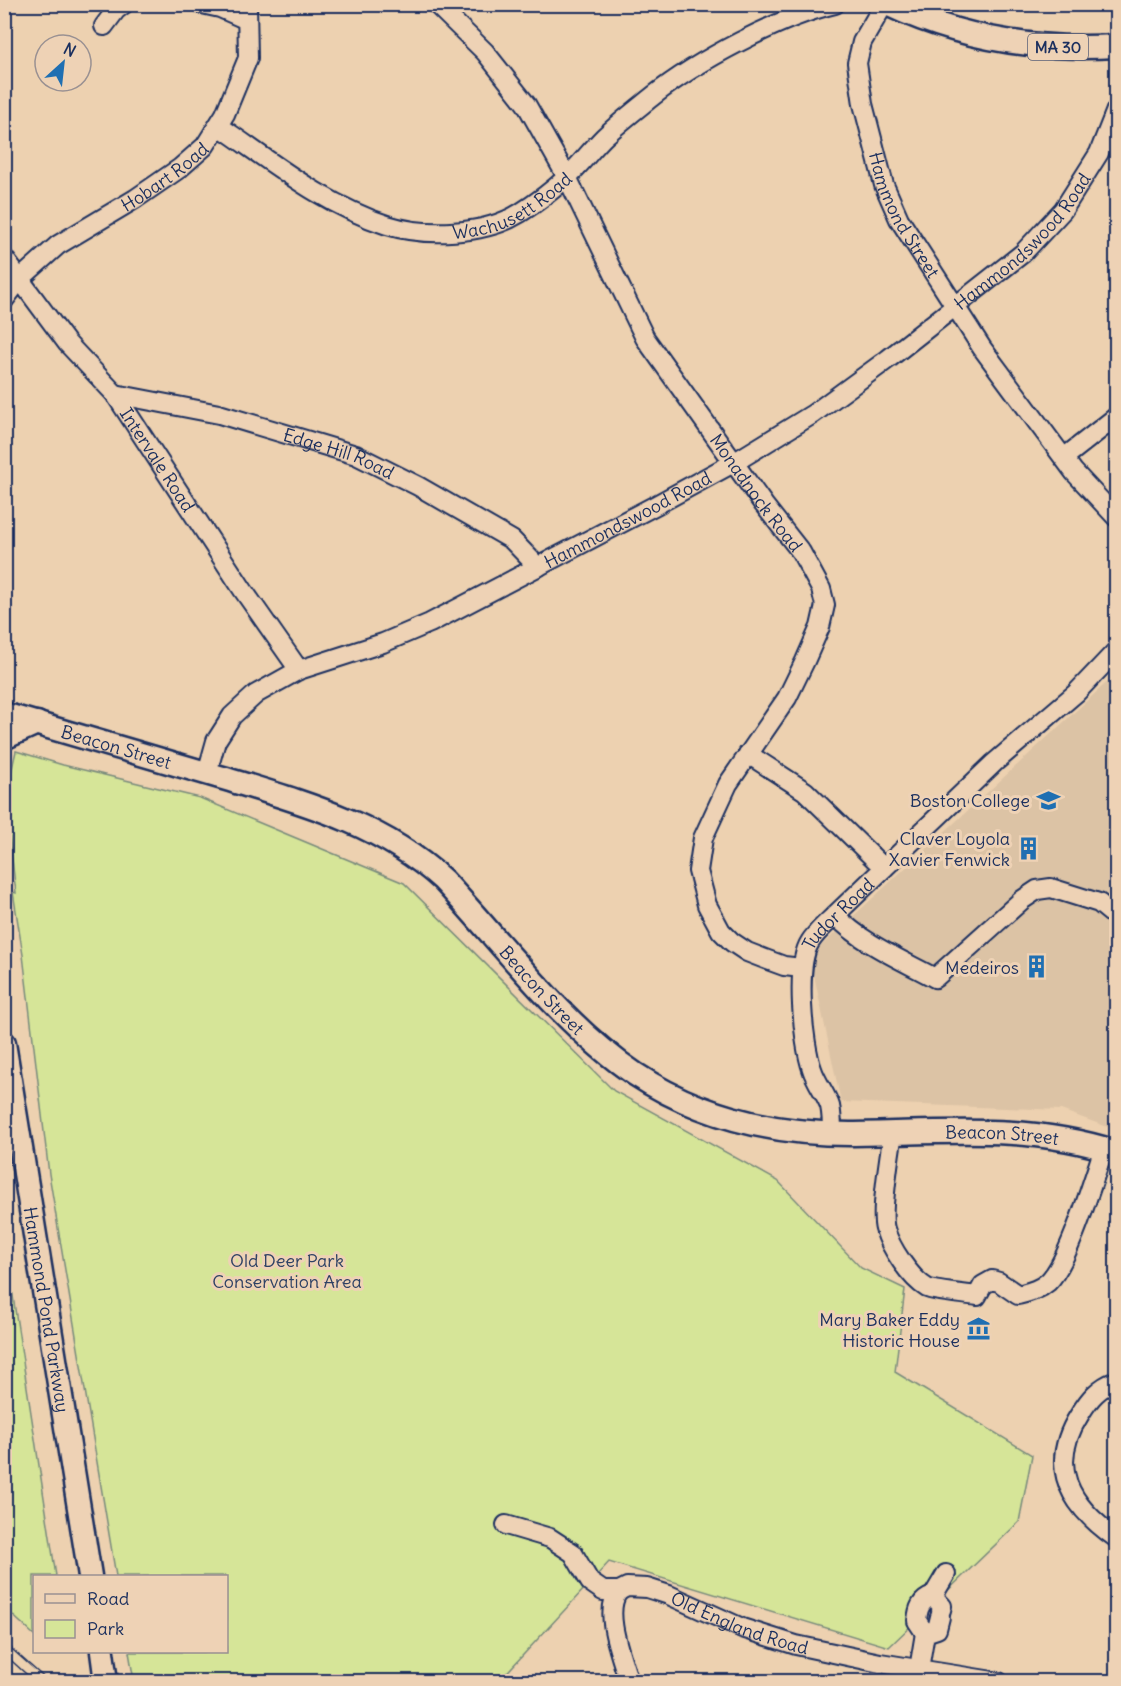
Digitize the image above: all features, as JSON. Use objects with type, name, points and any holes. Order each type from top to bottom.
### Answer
[{"type":"main road","name":"MA 30","points":[[886,4],[929,23],[1004,42],[1059,47],[1116,46]]},
{"type":"main road","name":"Beacon Street","points":[[4,714],[207,773],[332,813],[372,831],[410,853],[443,880],[543,991],[581,1029],[635,1074],[693,1105],[733,1120],[774,1129],[832,1134],[1005,1131],[1052,1136],[1110,1150]]},
{"type":"main road","points":[[4,738],[37,723]]},
{"type":"main road","name":"Hammond Pond Parkway","points":[[4,1043],[90,1575]]},
{"type":"main road","points":[[102,1653],[106,1682]]},
{"type":"street","points":[[104,26],[116,10],[124,4]]},
{"type":"street","points":[[202,4],[247,12]]},
{"type":"street","name":"Monadnock Road","points":[[436,4],[464,30],[507,77],[526,104],[567,177],[645,338],[764,505],[801,552],[821,589],[825,605],[820,627],[787,698],[728,784],[703,838],[698,871],[706,905],[721,931],[732,942],[747,952],[765,959],[784,966],[802,968]]},
{"type":"street","name":"Wachusett Road","points":[[782,24],[801,4]]},
{"type":"street","name":"Wachusett Road","points":[[219,126],[338,205],[389,225],[414,230],[451,231],[483,227],[519,214],[567,177],[605,137],[655,95],[709,59],[782,24],[835,4]]},
{"type":"street","name":"Hammond Street","points":[[886,4],[858,51],[858,71],[863,104],[884,185],[895,210],[954,307],[982,348],[1074,472],[1116,517]]},
{"type":"street","name":"Hobart Road","points":[[4,300],[20,279],[58,245],[135,199],[180,168],[205,146],[219,126],[248,58],[247,12]]},
{"type":"street","name":"Hammondswood Road","points":[[207,773],[216,741],[232,716],[256,694],[299,670],[383,643],[430,623],[735,462],[813,414],[1023,253],[1063,210],[1099,153],[1116,110]]},
{"type":"street","name":"Intervale Road","points":[[4,258],[73,350],[115,394],[299,670]]},
{"type":"street","name":"Edge Hill Road","points":[[115,394],[219,414],[356,455],[418,486],[512,540],[538,567]]},
{"type":"street","points":[[1065,457],[1116,417]]},
{"type":"street","name":"Tudor Road","points":[[832,1134],[829,1105],[819,1087],[807,1055],[802,968],[804,954],[810,942],[835,915],[994,762],[1076,693],[1116,651]]},
{"type":"street","points":[[748,754],[805,791],[884,868]]},
{"type":"street","points":[[835,915],[843,925],[884,951],[935,978],[1006,913],[1037,890],[1051,888],[1099,903],[1116,917]]},
{"type":"street","points":[[893,1132],[884,1228],[899,1259],[928,1288],[977,1296],[984,1285],[992,1280],[1018,1295],[1038,1289],[1049,1281],[1067,1251],[1110,1150]]},
{"type":"street","points":[[1116,1381],[1096,1392],[1085,1405],[1070,1435],[1063,1466],[1072,1496],[1098,1525],[1116,1538]]},
{"type":"street","name":"Old England Road","points":[[506,1525],[550,1538],[573,1553],[590,1582],[603,1591],[619,1591],[627,1587],[647,1588],[669,1595],[742,1628],[778,1640],[845,1656],[999,1682]]},
{"type":"street","points":[[919,1669],[925,1634],[937,1629],[938,1608],[946,1574]]},
{"type":"street","points":[[619,1591],[614,1597],[612,1613],[629,1682]]},
{"type":"shaded area","name":"Boston College","points":[[1116,674],[1116,1130],[1061,1110],[841,1102],[810,956]]},
{"type":"green space","name":"Old Deer Park Conservation Area","points":[[16,751],[63,765],[200,798],[404,883],[614,1091],[778,1181],[861,1268],[905,1289],[895,1372],[1032,1455],[1019,1522],[889,1647],[609,1562],[499,1681],[134,1681],[129,1653],[228,1653],[228,1575],[116,1575],[49,1174],[23,955],[13,892],[16,893],[5,799]]},
{"type":"green space","points":[[5,1244],[56,1575],[33,1575],[33,1634],[5,1608]]},
{"type":"tram line","points":[[4,1642],[49,1682]]},
{"type":"tram line","points":[[4,1654],[35,1682]]},
{"type":"place","name":"Boston College","points":[[1048,800]]},
{"type":"place","name":"Claver Loyola Xavier Fenwick","points":[[1028,848]]},
{"type":"place","name":"Medeiros","points":[[1037,967]]},
{"type":"place","name":"Mary Baker Eddy Historic House","points":[[978,1329]]}]
